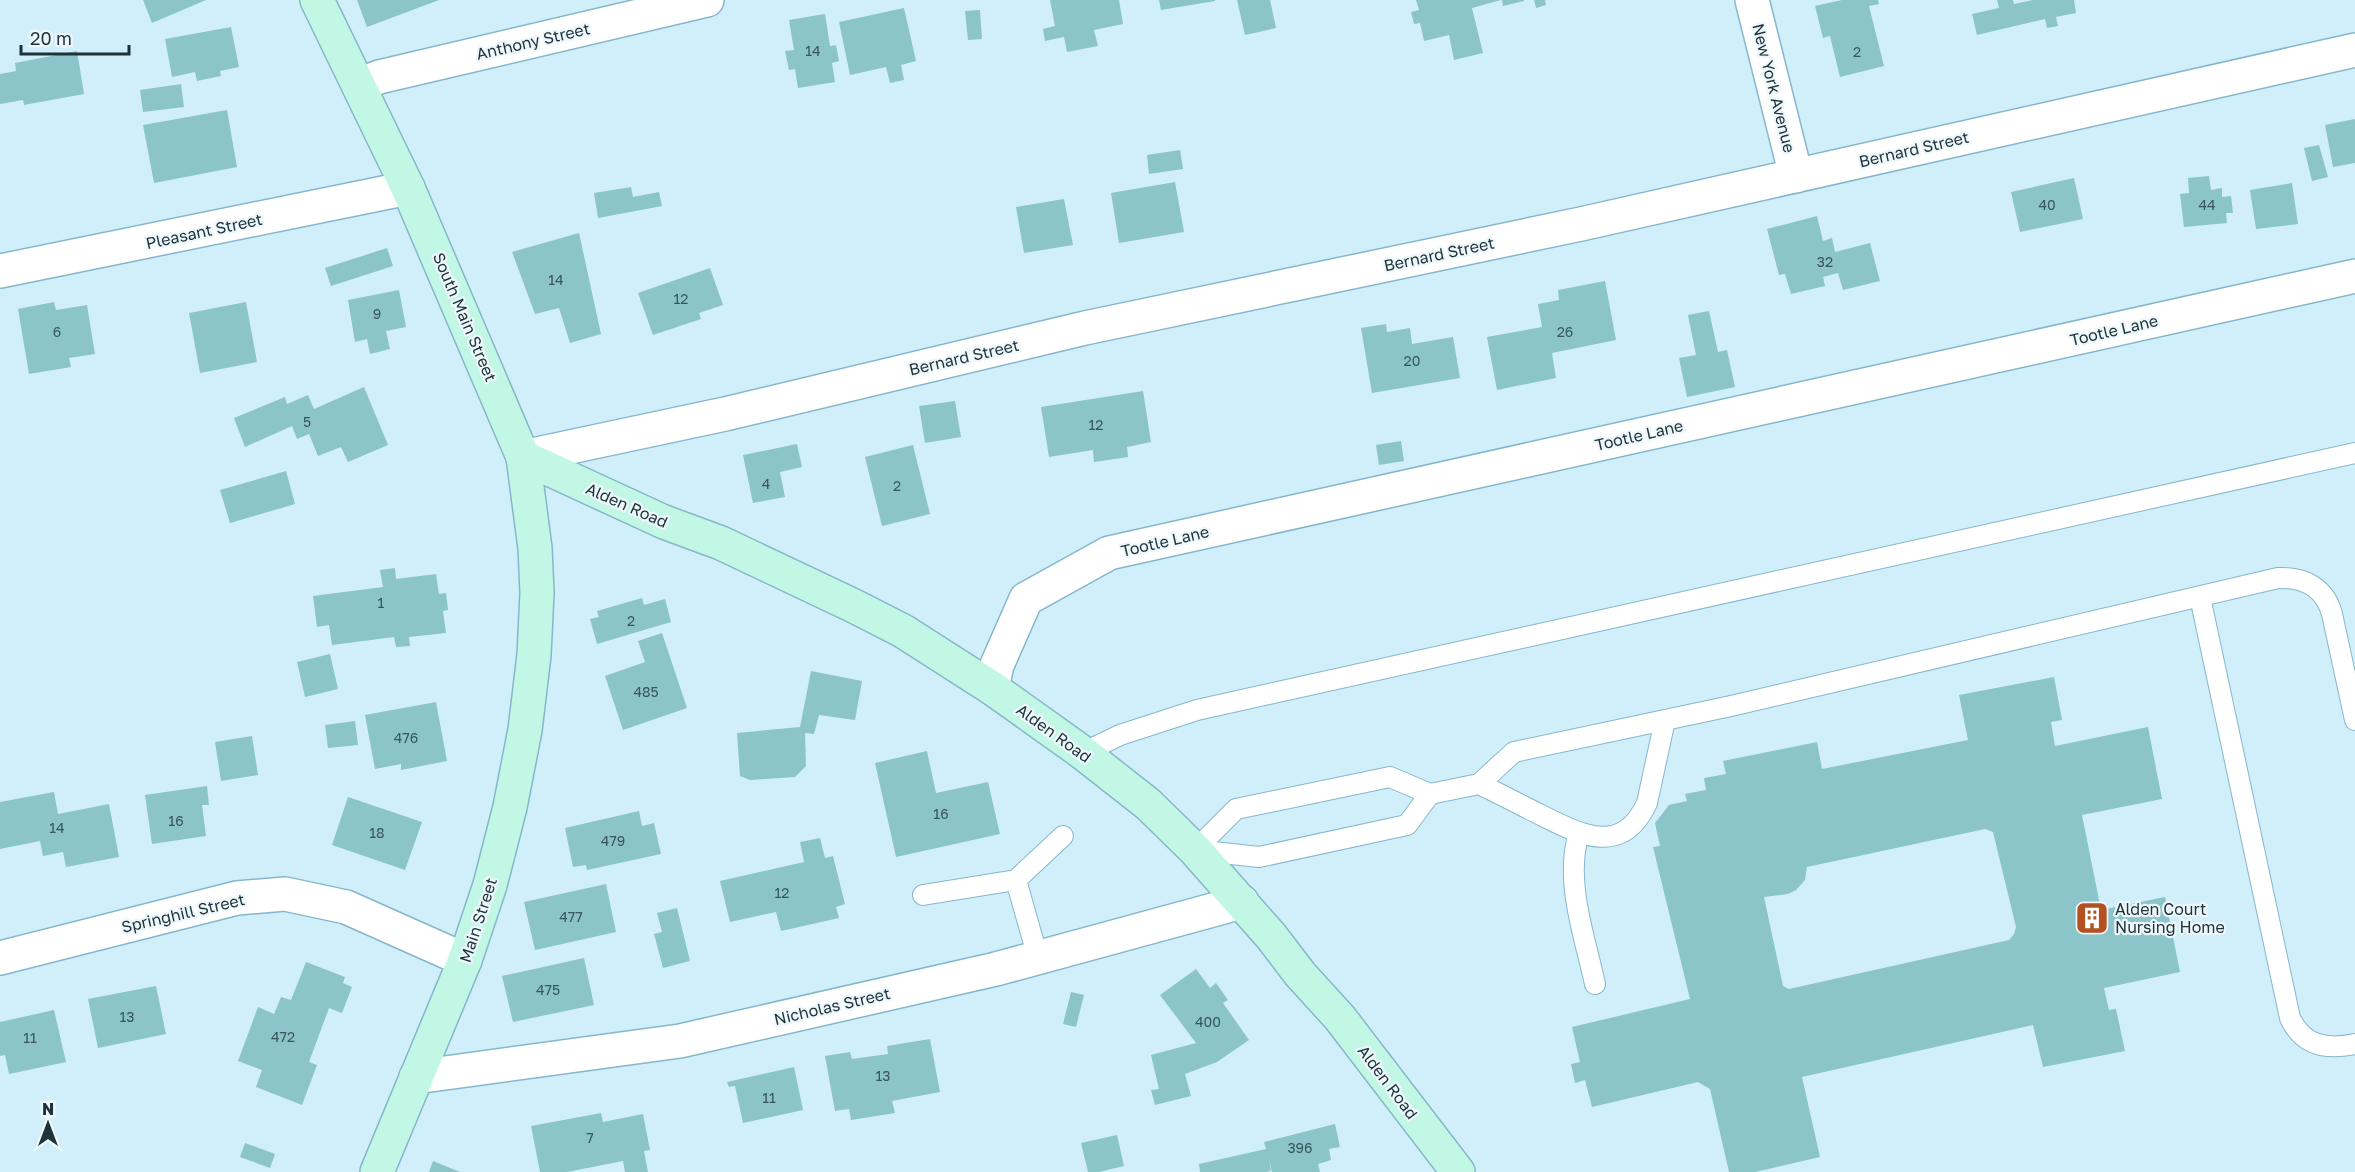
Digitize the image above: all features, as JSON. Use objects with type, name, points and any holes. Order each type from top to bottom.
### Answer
[{"type":"main road","name":"South Main Street","points":[[317,0],[408,188],[524,457],[537,582],[534,655]]},
{"type":"main road","name":"Alden Road","points":[[524,457],[664,522],[721,543],[903,631],[992,688],[1083,753],[1148,804],[1196,850],[1340,1018],[1458,1172]]},
{"type":"main road","name":"Main Street","points":[[377,1172],[465,960],[490,885],[510,807],[525,730],[534,655]]},
{"type":"street","name":"Anthony Street","points":[[358,85],[379,77],[707,0]]},
{"type":"street","name":"New York Avenue","points":[[1752,0],[1796,176]]},
{"type":"street","name":"Bernard Street","points":[[524,457],[725,414],[1085,328],[1796,176],[2355,50]]},
{"type":"street","name":"Pleasant Street","points":[[0,271],[408,188]]},
{"type":"street","name":"Tootle Lane","points":[[992,688],[997,665],[1026,599],[1109,553],[2355,276]]},
{"type":"street","name":"Springhill Street","points":[[0,958],[237,898],[285,894],[346,907],[465,960]]},
{"type":"street","name":"Nicholas Street","points":[[416,1077],[680,1041],[1038,957],[1242,902]]},
{"type":"lane","points":[[1083,753],[1120,735],[1197,710],[2355,453]]},
{"type":"lane","points":[[1196,850],[1236,809],[1390,777],[1430,794],[1479,784],[1514,752],[1665,720],[2278,578],[2296,578],[2312,585],[2325,597],[2355,720]]},
{"type":"lane","points":[[2200,597],[2289,1018],[2298,1032],[2319,1046],[2334,1048],[2355,1044]]},
{"type":"lane","points":[[1479,784],[1579,834],[1600,838],[1610,836],[1629,828],[1647,803],[1665,720]]},
{"type":"lane","points":[[1196,850],[1259,857],[1407,825],[1430,794]]},
{"type":"lane","points":[[1579,834],[1575,848],[1573,875],[1595,984]]},
{"type":"lane","points":[[923,896],[1016,880],[1063,836]]},
{"type":"lane","points":[[1016,880],[1038,957]]},
{"type":"building","points":[[143,0],[206,0],[152,23]]},
{"type":"building","points":[[357,0],[439,0],[367,27]]},
{"type":"building","points":[[1050,0],[1119,0],[1123,24],[1094,30],[1098,46],[1067,52],[1064,37],[1045,41],[1043,29],[1055,26]]},
{"type":"building","points":[[1159,0],[1215,0],[1215,1],[1161,10]]},
{"type":"building","points":[[1237,0],[1270,0],[1276,28],[1245,35]]},
{"type":"building","points":[[1416,0],[1501,0],[1472,8],[1483,53],[1454,60],[1449,35],[1424,41],[1420,23],[1414,24],[1411,12],[1419,10]]},
{"type":"building","points":[[1502,0],[1524,0],[1524,1],[1503,6]]},
{"type":"building","points":[[1534,0],[1545,0],[1546,5],[1536,8]]},
{"type":"building","points":[[1842,0],[1878,0],[1879,4],[1869,6],[1884,66],[1840,77],[1830,36],[1823,38],[1815,6]]},
{"type":"building","points":[[1997,0],[2013,0],[2014,4],[2033,0],[2074,0],[2076,13],[2056,17],[2058,26],[2047,28],[2045,19],[1977,35],[1972,14],[1999,8]]},
{"type":"building","points":[[904,8],[916,61],[901,65],[904,80],[890,83],[886,67],[850,75],[839,22]]},
{"type":"building","points":[[980,10],[982,39],[968,40],[965,11]]},
{"type":"building","points":[[825,14],[830,46],[836,45],[839,61],[832,63],[835,82],[798,88],[795,69],[789,70],[785,51],[794,50],[789,20]]},
{"type":"building","points":[[231,27],[239,67],[220,71],[221,76],[197,81],[195,72],[172,77],[165,39]]},
{"type":"building","points":[[77,51],[84,94],[24,105],[23,100],[0,104],[0,74],[16,71],[15,63]]},
{"type":"building","points":[[181,84],[184,107],[143,112],[140,90]]},
{"type":"building","points":[[227,110],[237,167],[154,183],[143,125]]},
{"type":"building","points":[[2355,119],[2355,163],[2333,167],[2325,125]]},
{"type":"building","points":[[2319,145],[2328,177],[2312,181],[2304,148]]},
{"type":"building","points":[[1180,150],[1183,169],[1149,174],[1147,155]]},
{"type":"building","points":[[2209,176],[2211,190],[2222,188],[2222,197],[2231,196],[2233,213],[2226,213],[2227,223],[2184,227],[2180,194],[2189,193],[2188,178]]},
{"type":"building","points":[[2074,178],[2083,219],[2020,232],[2011,192]]},
{"type":"building","points":[[1175,182],[1184,232],[1119,243],[1111,193]]},
{"type":"building","points":[[2292,183],[2298,224],[2256,229],[2250,190]]},
{"type":"building","points":[[631,187],[633,197],[659,192],[662,206],[598,218],[594,193]]},
{"type":"building","points":[[1064,199],[1073,245],[1024,253],[1016,207]]},
{"type":"building","points":[[1817,216],[1823,241],[1832,238],[1835,252],[1870,243],[1880,281],[1843,290],[1838,273],[1823,277],[1825,286],[1791,294],[1785,274],[1779,275],[1767,229]]},
{"type":"building","points":[[579,233],[601,334],[570,343],[559,308],[535,314],[512,252]]},
{"type":"building","points":[[387,248],[393,266],[331,286],[325,268]]},
{"type":"building","points":[[710,268],[723,305],[699,313],[701,319],[653,335],[638,293]]},
{"type":"building","points":[[1605,281],[1616,340],[1552,353],[1556,378],[1497,390],[1487,337],[1542,327],[1538,304],[1559,300],[1558,290]]},
{"type":"building","points":[[399,290],[406,327],[386,331],[390,349],[370,354],[367,339],[355,342],[348,300]]},
{"type":"building","points":[[54,302],[56,310],[87,305],[95,354],[69,358],[71,367],[29,374],[18,309]]},
{"type":"building","points":[[246,302],[257,362],[200,373],[189,313]]},
{"type":"building","points":[[1709,311],[1718,352],[1727,350],[1735,387],[1687,397],[1679,358],[1696,355],[1688,315]]},
{"type":"building","points":[[1386,324],[1387,332],[1410,328],[1412,344],[1453,337],[1460,378],[1372,393],[1361,328]]},
{"type":"building","points":[[364,387],[388,445],[348,462],[341,447],[318,456],[309,434],[297,439],[292,426],[245,447],[234,418],[285,397],[287,404],[308,395],[314,409]]},
{"type":"building","points":[[1143,391],[1151,442],[1127,447],[1128,457],[1094,462],[1093,450],[1049,457],[1041,407]]},
{"type":"building","points":[[955,401],[961,437],[925,443],[919,406]]},
{"type":"building","points":[[1401,441],[1404,461],[1379,465],[1376,445]]},
{"type":"building","points":[[797,444],[802,467],[780,472],[785,497],[753,503],[743,455]]},
{"type":"building","points":[[913,445],[930,514],[882,526],[865,457]]},
{"type":"building","points":[[286,471],[295,504],[230,523],[220,490]]},
{"type":"building","points":[[395,568],[396,579],[436,574],[439,594],[446,593],[448,610],[443,611],[446,633],[409,637],[410,646],[396,647],[394,637],[332,645],[329,625],[317,627],[313,596],[383,587],[380,570]]},
{"type":"building","points":[[642,598],[644,605],[665,599],[671,622],[597,644],[590,619],[599,617],[597,611]]},
{"type":"building","points":[[662,633],[687,708],[623,730],[605,676],[645,662],[638,641]]},
{"type":"building","points":[[330,654],[338,689],[305,697],[297,662]]},
{"type":"building","points":[[811,671],[862,681],[855,720],[819,715],[814,734],[805,733],[806,766],[795,777],[750,780],[740,776],[737,733],[800,727]]},
{"type":"building","name":"Alden Court Nursing Home","points":[[2054,677],[2062,720],[2051,722],[2055,746],[2148,727],[2162,799],[2082,815],[2101,910],[2165,897],[2180,972],[2104,988],[2109,1010],[2116,1009],[2125,1051],[2043,1067],[2033,1025],[1802,1077],[1820,1157],[1755,1172],[1729,1172],[1710,1089],[1698,1082],[1592,1107],[1585,1080],[1575,1083],[1571,1064],[1580,1062],[1572,1027],[1690,999],[1653,847],[1660,846],[1655,823],[1669,805],[1687,801],[1685,794],[1706,790],[1704,778],[1726,774],[1723,761],[1817,742],[1822,769],[1968,740],[1959,695]],"holes":[[[1985,829],[1993,832],[2016,927],[2009,940],[1789,989],[1783,986],[1764,897],[1788,894],[1796,890],[1805,880],[1807,867]]]},
{"type":"building","points":[[436,702],[447,761],[401,770],[401,764],[375,769],[365,715]]},
{"type":"building","points":[[355,721],[358,745],[328,748],[325,725]]},
{"type":"building","points":[[252,736],[258,775],[221,781],[215,742]]},
{"type":"building","points":[[927,751],[936,793],[988,782],[1000,834],[896,857],[875,763]]},
{"type":"building","points":[[207,786],[209,805],[202,805],[206,836],[152,844],[145,795]]},
{"type":"building","points":[[54,792],[58,814],[109,804],[119,857],[66,867],[63,852],[43,856],[40,841],[0,849],[0,802]]},
{"type":"building","points":[[348,797],[422,822],[405,870],[332,845]]},
{"type":"building","points":[[639,811],[642,826],[654,823],[661,854],[587,870],[586,865],[573,867],[565,828]]},
{"type":"building","points":[[820,838],[825,858],[833,856],[845,904],[836,907],[839,918],[781,931],[776,912],[730,922],[720,881],[804,862],[800,842]]},
{"type":"building","points":[[606,884],[616,932],[535,950],[524,902]]},
{"type":"building","points":[[677,908],[690,961],[663,968],[654,934],[662,932],[657,913]]},
{"type":"building","points":[[584,958],[594,1005],[513,1022],[502,976]]},
{"type":"building","points":[[306,962],[345,977],[343,983],[352,987],[342,1013],[329,1008],[309,1062],[317,1065],[302,1105],[256,1087],[262,1070],[238,1061],[258,1007],[274,1014],[281,997],[291,1000]]},
{"type":"building","points":[[1196,969],[1210,988],[1216,983],[1228,1000],[1223,1003],[1249,1040],[1217,1062],[1185,1074],[1191,1096],[1155,1105],[1151,1090],[1159,1089],[1151,1055],[1196,1043],[1160,995]]},
{"type":"building","points":[[156,986],[166,1034],[98,1048],[88,999]]},
{"type":"building","points":[[1071,992],[1084,995],[1076,1027],[1063,1024]]},
{"type":"building","points":[[54,1010],[66,1062],[9,1074],[5,1055],[0,1056],[0,1022]]},
{"type":"building","points":[[930,1039],[940,1092],[892,1101],[895,1113],[851,1120],[849,1109],[835,1111],[825,1056],[850,1052],[852,1059],[888,1054],[887,1046]]},
{"type":"building","points":[[794,1067],[803,1110],[743,1123],[735,1086],[729,1087],[727,1082]]},
{"type":"building","points":[[601,1113],[603,1122],[643,1114],[650,1150],[644,1151],[648,1172],[625,1172],[623,1161],[567,1172],[540,1172],[531,1126]]},
{"type":"building","points":[[1335,1124],[1340,1147],[1329,1149],[1331,1160],[1318,1164],[1320,1172],[1272,1172],[1269,1158],[1271,1171],[1200,1172],[1199,1164],[1266,1149],[1264,1142]]},
{"type":"building","points":[[1117,1135],[1124,1166],[1099,1172],[1088,1172],[1081,1143]]},
{"type":"building","points":[[245,1143],[275,1154],[270,1168],[240,1157]]},
{"type":"building","points":[[433,1161],[460,1172],[429,1172]]},
{"type":"place","name":"Alden Court Nursing Home","points":[[2092,918]]}]
